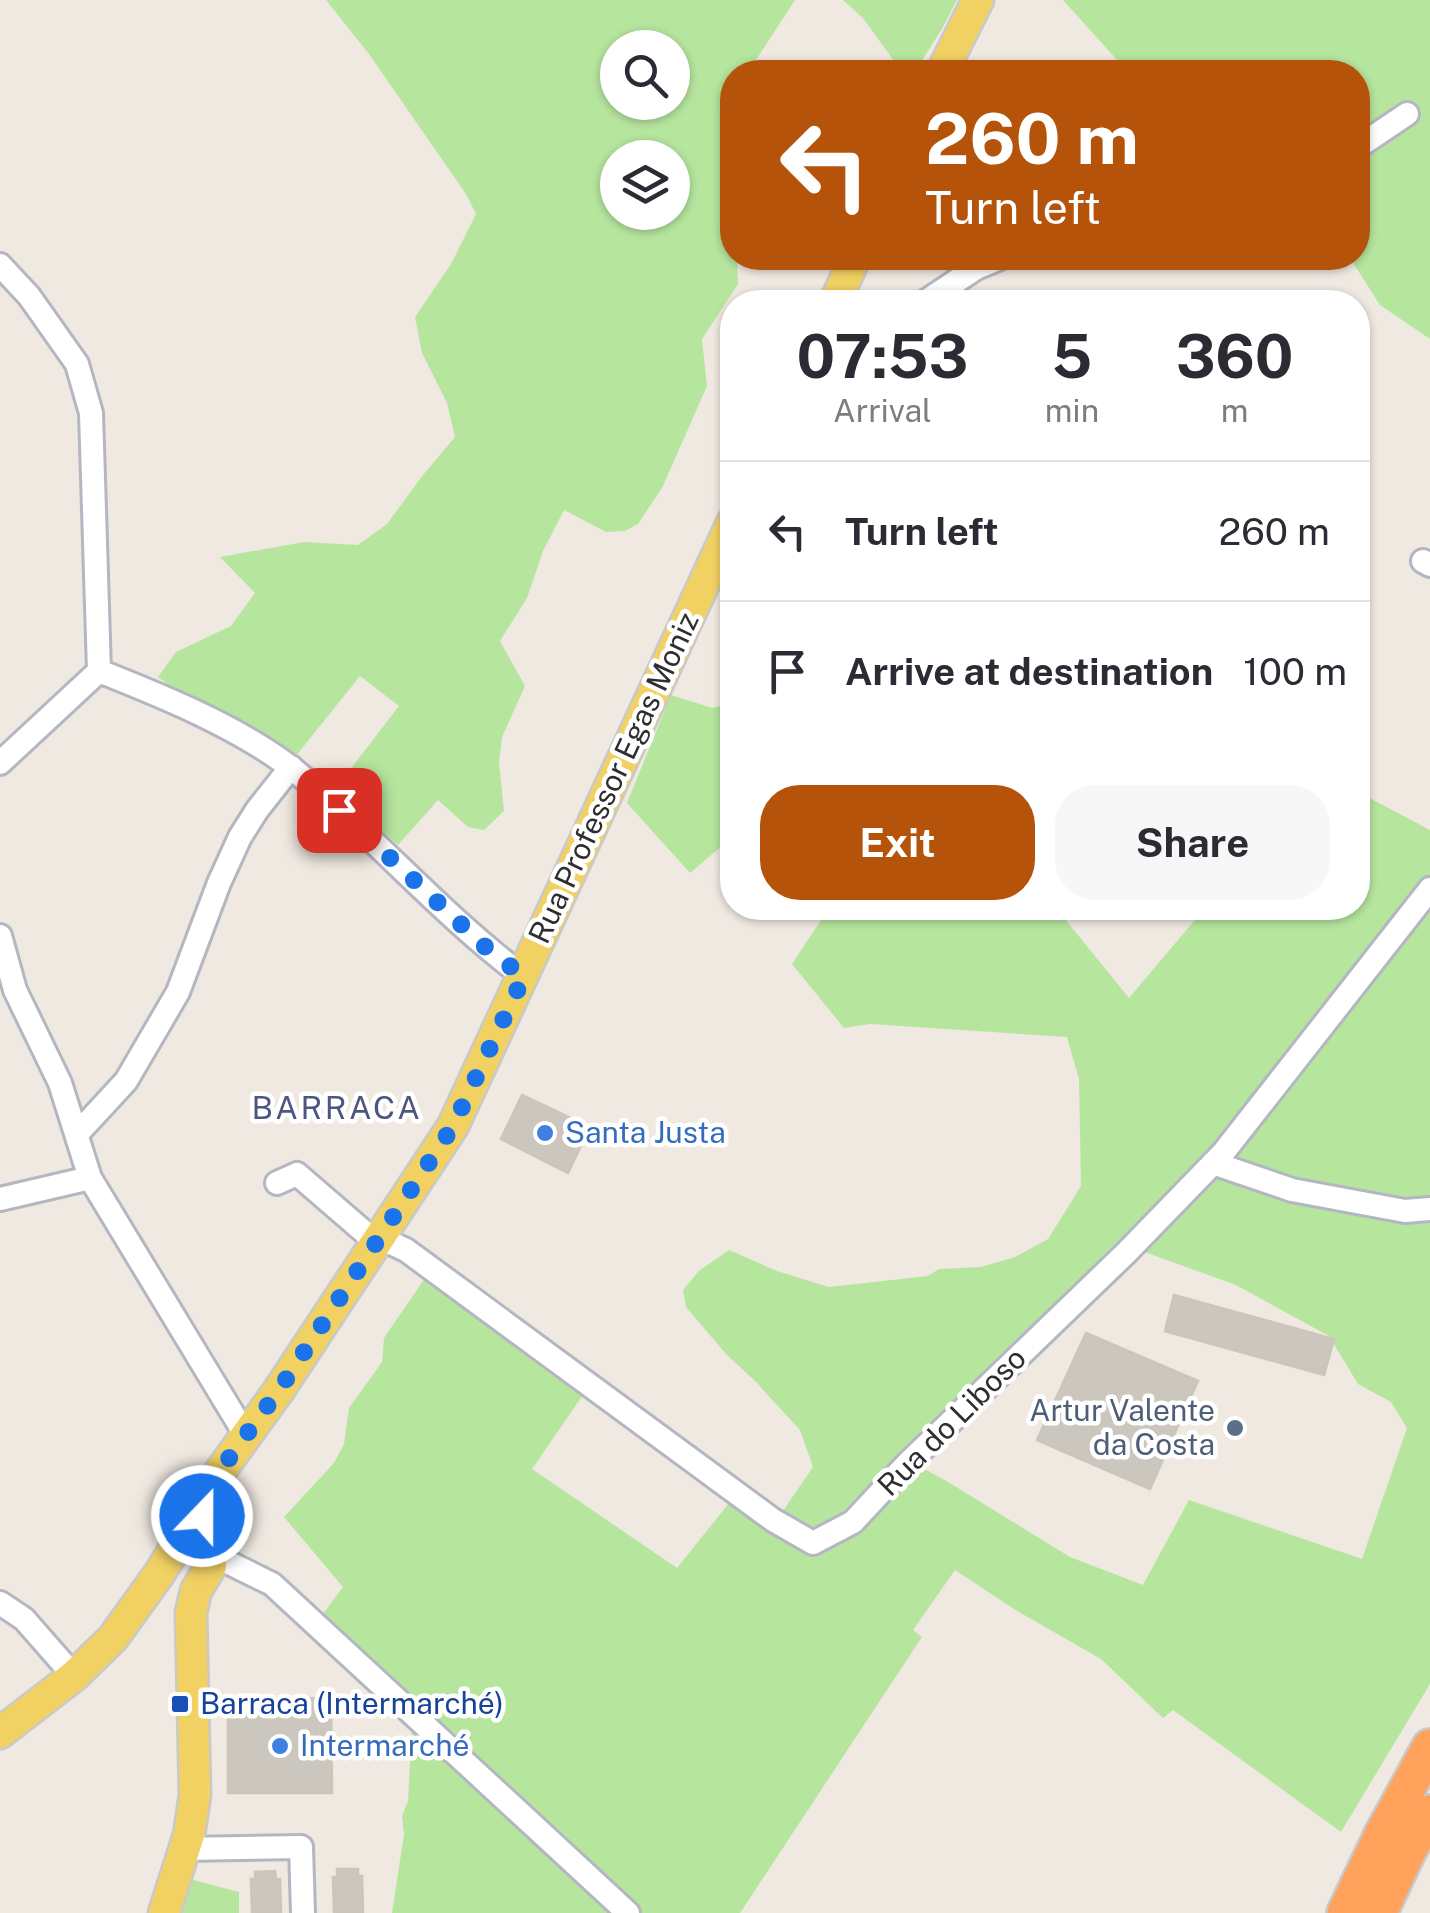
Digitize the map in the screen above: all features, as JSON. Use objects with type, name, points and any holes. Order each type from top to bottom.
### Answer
[{"type":"highway","points":[[1345,1913],[1382,1834],[1430,1747]]},
{"type":"highway","points":[[1379,1913],[1430,1813]]},
{"type":"main road","points":[[948,60],[978,0]]},
{"type":"main road","name":"Rua Professor Egas Moniz","points":[[188,1562],[189,1532],[209,1490],[453,1126],[720,549]]},
{"type":"main road","points":[[0,1732],[74,1676],[113,1638],[146,1592],[188,1562]]},
{"type":"main road","points":[[164,1913],[192,1820],[195,1795],[188,1562]]},
{"type":"street","points":[[1370,139],[1406,114]]},
{"type":"street","points":[[0,265],[29,296],[77,364],[91,413],[99,671],[0,762]]},
{"type":"street","points":[[944,290],[973,270]]},
{"type":"street","points":[[99,671],[247,738],[291,767],[493,954],[524,976]]},
{"type":"street","points":[[76,1134],[126,1081],[178,992],[240,837],[291,767]]},
{"type":"street","name":"Rua do Liboso","points":[[380,1238],[406,1250],[772,1520],[813,1543],[853,1522],[1213,1163],[1430,889]]},
{"type":"street","points":[[0,939],[15,990],[60,1083],[90,1178],[246,1434]]},
{"type":"street","points":[[1213,1163],[1292,1190],[1405,1211],[1430,1208]]},
{"type":"street","points":[[277,1183],[297,1174],[370,1237],[380,1238]]},
{"type":"street","points":[[0,1199],[90,1178]]},
{"type":"street","points":[[188,1562],[240,1567],[272,1584],[628,1913]]},
{"type":"street","points":[[0,1603],[24,1619],[74,1676]]},
{"type":"street","points":[[184,1849],[301,1847],[303,1913]]},
{"type":"green space","points":[[326,0],[795,0],[756,60],[720,60],[720,270],[737,270],[738,284],[734,290],[720,290],[720,312],[702,339],[707,386],[662,488],[638,524],[625,531],[606,532],[564,510],[543,551],[527,598],[500,641],[525,686],[502,737],[499,763],[504,811],[484,830],[468,827],[438,800],[398,845],[335,789],[399,706],[360,676],[295,757],[188,699],[158,677],[176,652],[231,626],[255,593],[220,557],[304,542],[358,545],[387,524],[455,437],[447,403],[422,353],[415,317],[451,264],[476,214],[369,54]]},
{"type":"green space","points":[[843,0],[957,0],[922,60],[893,60],[863,18]]},
{"type":"green space","points":[[1063,0],[1430,0],[1430,339],[1380,305],[1358,270],[1370,270],[1370,60],[1117,60]]},
{"type":"green space","points":[[671,695],[712,708],[720,706],[720,848],[690,873],[627,803]]},
{"type":"green space","points":[[1370,798],[1430,830],[1430,1684],[1341,1832],[1173,1710],[1163,1718],[1101,1659],[955,1570],[913,1630],[922,1637],[740,1913],[392,1913],[404,1834],[402,1816],[408,1801],[412,1725],[362,1658],[322,1615],[343,1587],[284,1517],[334,1463],[344,1444],[349,1408],[382,1362],[384,1338],[425,1278],[585,1392],[532,1469],[677,1568],[734,1497],[772,1527],[813,1467],[800,1430],[686,1307],[683,1290],[699,1271],[729,1250],[777,1271],[829,1287],[928,1276],[939,1269],[981,1267],[1015,1257],[1048,1239],[1081,1186],[1079,1079],[1067,1037],[870,1024],[844,1028],[792,964],[821,920],[1066,920],[1129,998],[1195,920],[1370,920]],"holes":[[[1117,1242],[1236,1285],[1329,1336],[1358,1384],[1391,1402],[1407,1428],[1362,1559],[1189,1500],[1143,1585],[1070,1557],[910,1461],[908,1445],[1036,1326]]]},
{"type":"green space","points":[[186,1878],[239,1892],[239,1913],[176,1913]]},
{"type":"building","name":"Santa Justa","points":[[522,1095],[590,1127],[568,1173],[501,1139]]},
{"type":"building","points":[[1174,1295],[1334,1339],[1324,1375],[1165,1331]]},
{"type":"building","points":[[1086,1333],[1198,1381],[1150,1489],[1037,1440]]},
{"type":"building","name":"Intermarché","points":[[331,1698],[332,1793],[228,1793],[228,1699]]},
{"type":"building","points":[[337,1869],[358,1869],[358,1876],[362,1876],[363,1913],[334,1913],[333,1877],[337,1877]]},
{"type":"building","points":[[275,1871],[276,1879],[280,1879],[281,1913],[252,1913],[251,1879],[255,1879],[255,1872]]},
{"type":"place","name":"Santa Justa","points":[[545,1133]]},
{"type":"place","name":"Artur Valente da Costa","points":[[1235,1428]]},
{"type":"place","name":"Barraca (Intermarché)","points":[[180,1704]]},
{"type":"place","name":"Intermarché","points":[[280,1746]]},
{"type":"district","name":"BARRACA","points":[[337,1108]]},
{"type":"route","points":[[202,1516],[219,1472],[279,1390],[453,1126],[524,976],[493,954],[339,810]]}]
